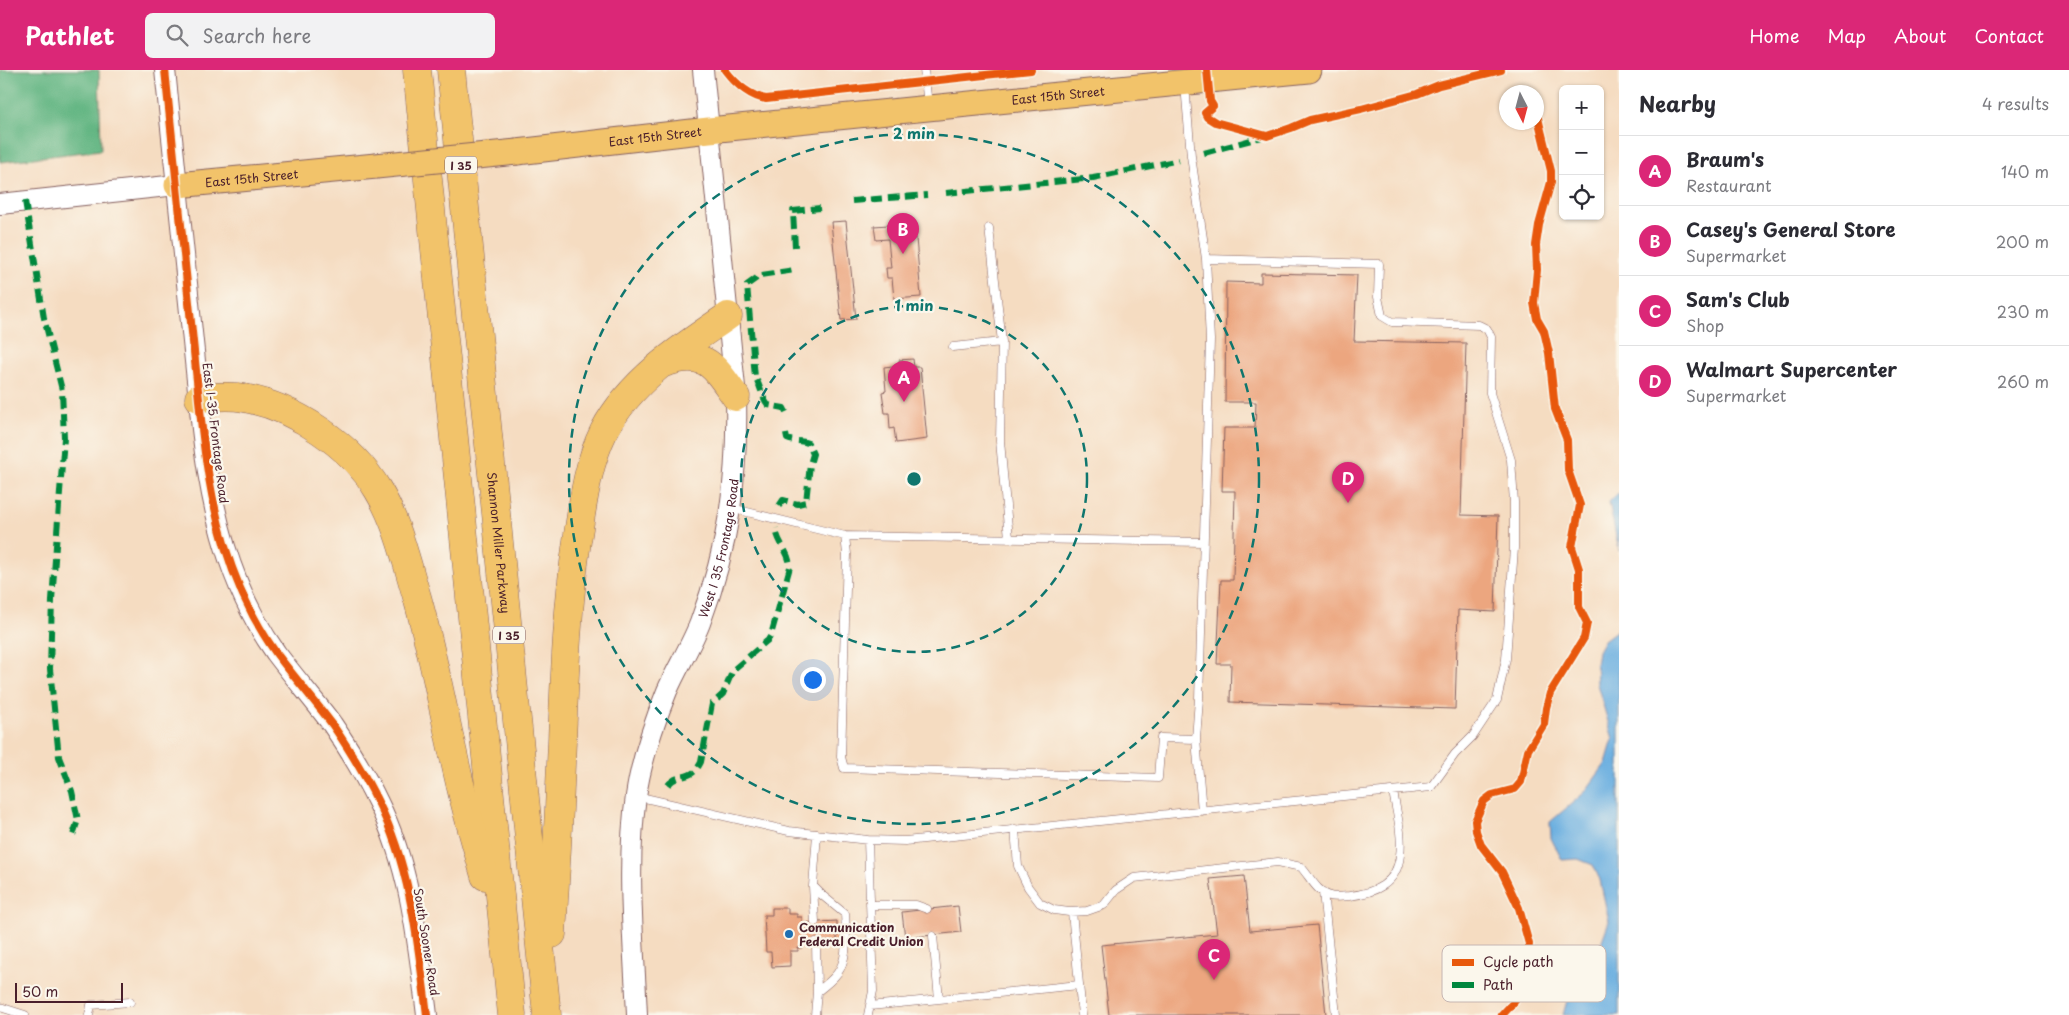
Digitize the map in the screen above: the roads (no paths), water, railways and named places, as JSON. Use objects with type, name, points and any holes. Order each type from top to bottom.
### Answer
[{"type":"highway","name":"I 35","points":[[418,70],[512,1015]]},
{"type":"highway","name":"Shannon Miller Parkway","points":[[451,70],[547,1015]]},
{"type":"highway","points":[[547,1015],[560,786],[564,666],[572,576],[585,490],[593,455],[605,429],[641,382],[662,364],[728,316]]},
{"type":"highway","points":[[662,364],[693,356],[707,362],[718,372],[736,397]]},
{"type":"highway","points":[[199,398],[221,396],[243,398],[266,403],[302,420],[332,439],[359,464],[378,490],[400,539],[430,642],[462,793],[505,949]]},
{"type":"main road","name":"East 15th Street","points":[[177,185],[517,152],[1185,80],[1309,70]]},
{"type":"street","name":"East I-35 Frontage Road","points":[[164,70],[208,482],[218,526],[234,574],[253,616],[271,645],[305,690]]},
{"type":"street","name":"West I 35 Frontage Road","points":[[637,1015],[632,884],[636,796],[645,758],[667,692],[699,625],[716,579],[731,508],[737,441],[736,397],[703,70]]},
{"type":"street","name":"East 15th Street","points":[[0,204],[177,185]]},
{"type":"street","name":"South Sooner Road","points":[[305,690],[358,764],[379,804],[397,848],[410,897],[427,1015]]},
{"type":"lane","points":[[924,70],[929,108]]},
{"type":"lane","points":[[1185,80],[1191,156],[1206,259],[1210,340],[1199,699],[1196,738],[1202,811]]},
{"type":"lane","points":[[990,228],[1002,342],[1000,441],[1008,538]]},
{"type":"lane","points":[[636,796],[789,831],[868,840],[904,841],[1431,787],[1454,754],[1474,736],[1498,700],[1503,680],[1514,548],[1514,502],[1511,460],[1490,393],[1491,337],[1487,329],[1479,325],[1468,323],[1392,322],[1382,316],[1378,298],[1378,264],[1206,259]]},
{"type":"lane","points":[[953,347],[1002,342]]},
{"type":"lane","points":[[731,508],[845,536],[1203,542]]},
{"type":"lane","points":[[845,536],[847,554],[841,757],[844,768],[1158,778],[1161,738],[1196,738]]},
{"type":"lane","points":[[1015,829],[1018,866],[1028,887],[1040,903],[1054,910],[1087,911],[1104,905],[1116,890],[1134,878],[1278,862],[1301,867],[1319,890],[1332,897],[1369,893],[1381,888],[1390,881],[1396,871],[1400,856],[1400,841],[1393,791]]},
{"type":"lane","points":[[815,922],[813,886],[817,834]]},
{"type":"lane","points":[[868,840],[873,992],[868,1015]]},
{"type":"lane","points":[[813,886],[845,914],[845,949],[840,969],[831,981],[817,992]]},
{"type":"lane","points":[[1323,892],[1336,1015]]},
{"type":"lane","points":[[870,905],[916,904],[927,909]]},
{"type":"lane","points":[[1072,912],[1082,1015]]},
{"type":"lane","points":[[933,936],[940,999]]},
{"type":"lane","points":[[815,1015],[817,992],[816,942]]},
{"type":"lane","points":[[870,1006],[1079,985]]},
{"type":"lane","points":[[89,1015],[91,1005],[130,1002]]},
{"type":"lane","points":[[0,1008],[25,1015]]},
{"type":"water","points":[[1619,493],[1619,551],[1609,502]]},
{"type":"water","points":[[1619,626],[1619,1015],[1563,1015],[1567,1002],[1606,1002],[1606,945],[1600,945],[1609,921],[1600,880],[1593,865],[1578,859],[1562,860],[1551,838],[1550,822],[1584,793],[1606,763],[1613,739],[1597,684],[1596,664],[1598,651],[1604,640],[1616,631]]},
{"type":"place","name":"Casey's General Store","points":[[903,254]]},
{"type":"place","name":"Braum's","points":[[904,402]]},
{"type":"place","name":"Walmart Supercenter","points":[[1348,503]]},
{"type":"place","name":"Communication Federal Credit Union","points":[[789,934]]},
{"type":"place","name":"Sam's Club","points":[[1214,980]]}]
